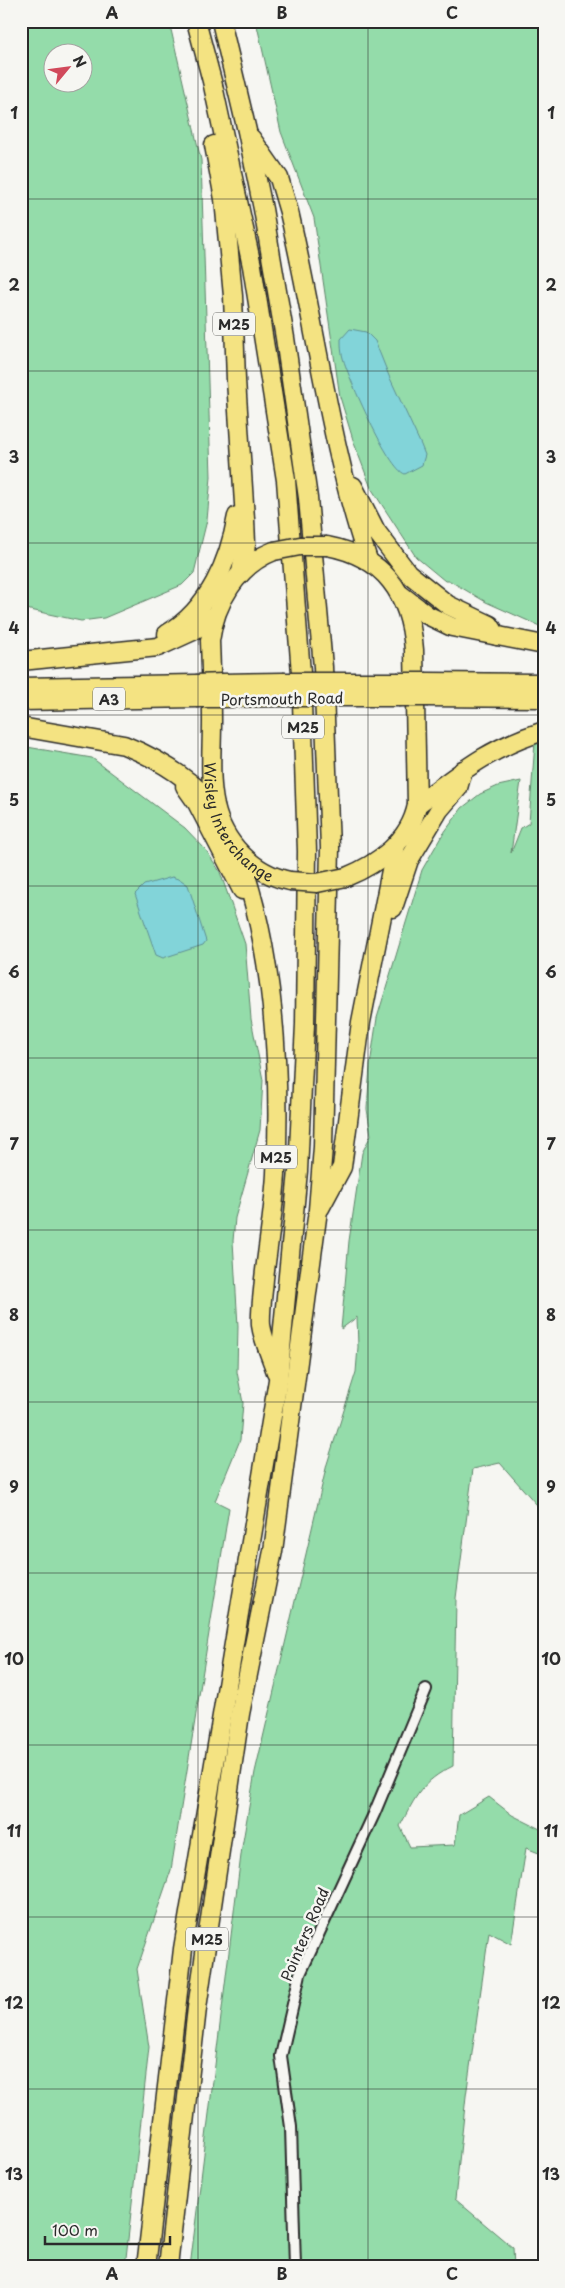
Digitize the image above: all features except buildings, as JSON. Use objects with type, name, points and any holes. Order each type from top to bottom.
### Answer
[{"type":"highway","name":"M25","points":[[146,2267],[183,1949],[278,1380],[298,1171],[305,1024],[308,851],[301,673],[286,480],[252,266],[212,81],[196,21]]},
{"type":"highway","name":"M25","points":[[168,2267],[197,2008],[240,1714],[272,1550],[318,1210],[323,1147],[330,848],[325,686],[308,498],[285,338],[247,131],[221,21]]},
{"type":"highway","name":"M25","points":[[212,81],[207,105],[224,200],[233,296],[246,544],[241,573]]},
{"type":"highway","name":"M25","points":[[247,131],[280,178],[289,212],[343,471],[356,525],[368,560]]},
{"type":"highway","name":"M25","points":[[343,471],[356,490],[376,531],[408,573],[448,605],[490,625],[497,636]]},
{"type":"highway","name":"M25","points":[[158,647],[167,634],[186,620],[204,600],[232,546],[237,518],[243,503]]},
{"type":"highway","name":"Wisley Interchange","points":[[300,546],[327,546],[368,560],[385,573],[401,595],[412,628],[417,805],[412,822],[396,846],[367,868],[346,877],[317,883],[290,881],[261,870],[238,852],[222,824],[215,806],[212,772],[210,641],[216,614],[230,587],[241,573],[254,562],[274,551],[300,546]]},
{"type":"highway","points":[[401,595],[428,615],[452,627],[544,645]]},
{"type":"highway","points":[[21,661],[158,647],[193,630],[216,614]]},
{"type":"highway","name":"Portsmouth Road","points":[[21,687],[223,691],[428,689],[544,683]]},
{"type":"highway","name":"Portsmouth Road","points":[[428,689],[544,698]]},
{"type":"highway","name":"Portsmouth Road","points":[[21,701],[197,691]]},
{"type":"highway","points":[[21,726],[124,745],[152,757],[197,787],[215,806]]},
{"type":"highway","points":[[417,805],[463,770],[506,744],[544,731]]},
{"type":"highway","name":"M25","points":[[382,919],[396,906],[409,860],[439,810],[458,788],[463,770]]},
{"type":"highway","name":"M25","points":[[176,773],[197,803],[240,885],[247,911],[261,933],[268,974],[277,1090],[274,1201],[261,1325],[278,1380]]},
{"type":"highway","name":"M25","points":[[318,1210],[342,1167],[361,1022],[396,846]]},
{"type":"highway","points":[[238,852],[250,883],[261,933]]},
{"type":"street","name":"Pointers Road","points":[[296,2267],[290,2128],[281,2056],[300,1974],[378,1806],[426,1689]]},
{"type":"green space","points":[[21,21],[169,21],[201,160],[211,477],[207,520],[194,573],[182,585],[104,618],[81,621],[21,608]]},
{"type":"green space","points":[[256,21],[544,21],[544,628],[486,602],[450,581],[445,581],[416,557],[371,488],[354,443],[340,397],[314,218],[281,132]]},
{"type":"green space","points":[[544,741],[544,1513],[500,1463],[473,1469],[456,1598],[453,1766],[434,1777],[421,1790],[400,1826],[410,1847],[455,1845],[459,1815],[489,1797],[512,1815],[544,1831],[544,1855],[526,1848],[511,1944],[489,1932],[466,2096],[455,2199],[513,2248],[514,2267],[190,2267],[242,1847],[255,1772],[327,1464],[356,1372],[358,1347],[357,1317],[341,1329],[349,1241],[362,1153],[371,1135],[367,1109],[370,1065],[377,1018],[422,870],[441,837],[462,808],[480,794],[498,786],[521,781],[511,853],[521,828],[529,823],[535,742]]},
{"type":"green space","points":[[21,746],[92,758],[185,828],[206,850],[220,872],[245,944],[251,1019],[263,1080],[260,1130],[235,1218],[233,1241],[238,1326],[237,1372],[243,1403],[240,1440],[215,1501],[229,1508],[171,1870],[137,1969],[149,2047],[125,2267],[21,2267]]},
{"type":"water","points":[[350,329],[366,332],[375,341],[425,455],[422,465],[405,474],[398,469],[380,441],[346,368],[341,339]]},
{"type":"water","points":[[172,877],[188,885],[206,941],[203,945],[163,958],[156,955],[135,894],[144,885]]}]
